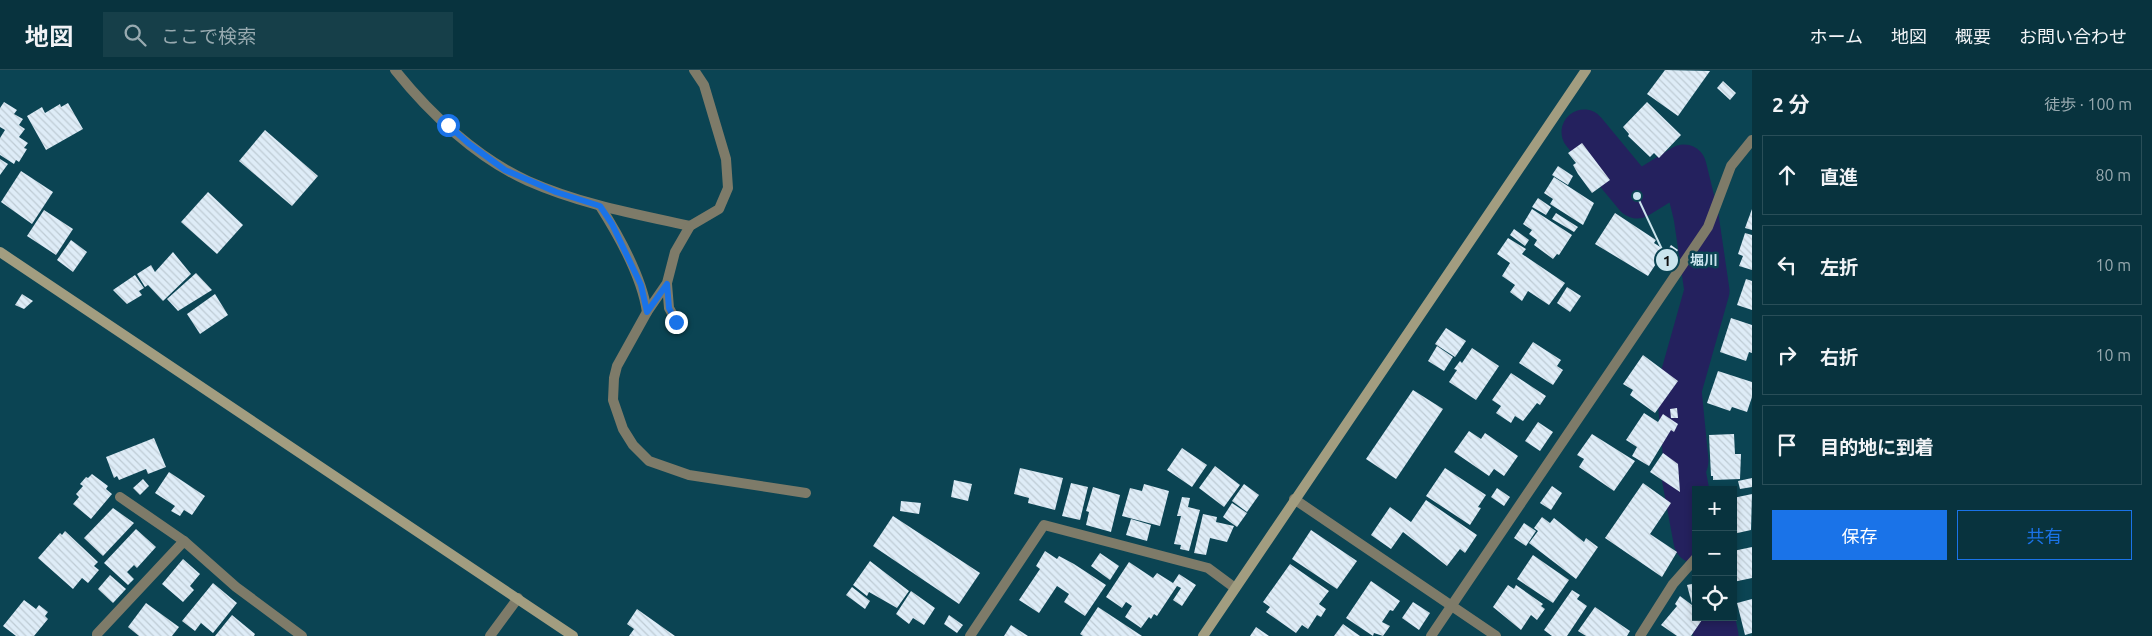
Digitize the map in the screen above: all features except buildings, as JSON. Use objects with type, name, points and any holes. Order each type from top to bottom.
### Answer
[{"type":"street","points":[[394,70],[418,96],[468,143],[505,170],[556,192],[600,206],[690,226]]},
{"type":"street","points":[[676,322],[669,308],[667,284],[675,252],[690,226],[719,209],[724,199],[728,180],[726,159],[704,85],[694,70]]},
{"type":"street","points":[[1203,636],[1586,70]]},
{"type":"street","points":[[1430,636],[1708,227],[1731,166],[1752,140]]},
{"type":"street","points":[[600,206],[612,224],[641,285],[647,312]]},
{"type":"street","points":[[0,252],[574,636]]},
{"type":"street","points":[[667,284],[647,312],[617,366],[614,378],[613,400],[619,421],[637,449],[649,461],[673,471],[724,482],[806,494]]},
{"type":"street","points":[[120,497],[184,541],[236,587],[302,636]]},
{"type":"street","points":[[1294,500],[1496,636]]},
{"type":"street","points":[[970,636],[1044,525],[1208,568],[1235,588]]},
{"type":"street","points":[[97,636],[184,541]]},
{"type":"street","points":[[1640,636],[1673,584],[1692,562]]},
{"type":"street","points":[[490,636],[518,598]]},
{"type":"waterway","points":[[1584,132],[1637,196],[1684,167],[1696,216],[1707,291],[1679,390],[1686,461],[1683,471],[1694,531]]},
{"type":"waterway","points":[[1713,621],[1716,636]]},
{"type":"place","name":"堀川","points":[[1637,196]]},
{"type":"route","points":[[448,125],[468,143],[505,170],[556,192],[600,206],[612,224],[641,285],[647,312],[667,284],[666,296],[669,308],[676,322]]}]
